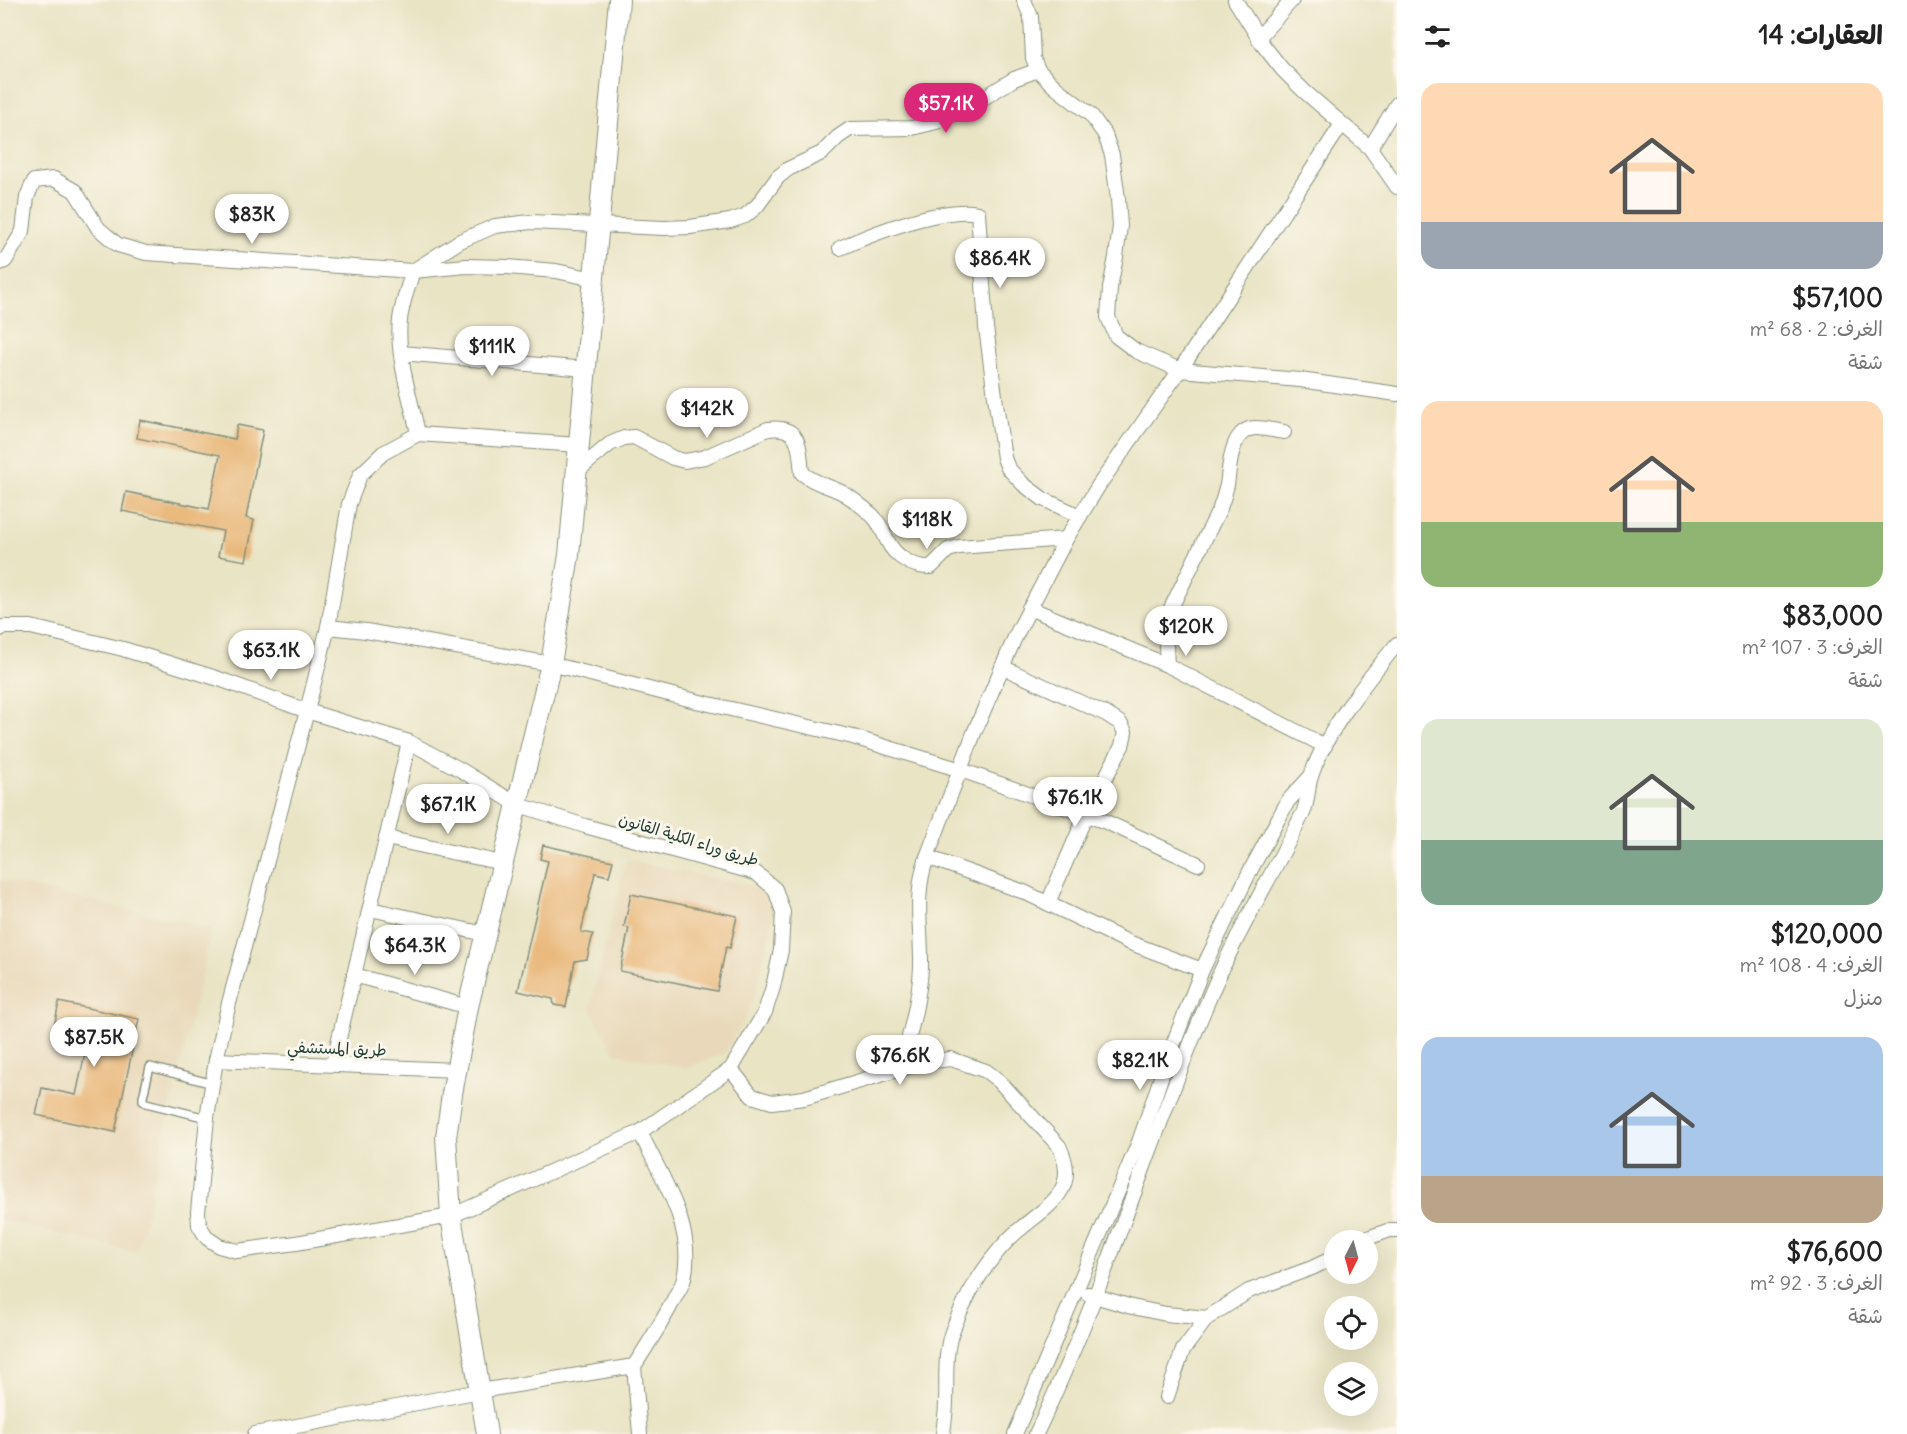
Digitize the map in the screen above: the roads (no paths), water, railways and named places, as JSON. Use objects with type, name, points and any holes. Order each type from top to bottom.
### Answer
[{"type":"main road","points":[[487,1434],[451,1216],[446,1137],[468,1006],[551,663],[569,555],[619,0]]},
{"type":"street","points":[[1024,0],[1031,17],[1034,58],[1038,70],[1055,87],[1091,115],[1105,135],[1112,155],[1120,226],[1110,288],[1108,317],[1116,336],[1136,351],[1180,370],[1300,380],[1397,394]]},
{"type":"street","points":[[1235,0],[1258,38],[1282,69],[1370,148],[1397,187]]},
{"type":"street","points":[[1258,38],[1292,0]]},
{"type":"street","points":[[579,445],[418,434],[401,353],[400,322],[413,271],[460,241],[495,226],[531,222],[664,228],[730,222],[745,216],[757,206],[778,177],[788,169],[822,153],[850,129],[912,128],[936,122],[977,102],[1014,79],[1038,70]]},
{"type":"street","points":[[1370,148],[1397,104]]},
{"type":"street","points":[[901,1069],[911,1031],[921,970],[918,896],[921,876],[974,733],[1029,608],[1066,539],[1099,485],[1180,370],[1342,124]]},
{"type":"street","points":[[0,263],[5,261],[23,231],[27,197],[34,181],[54,179],[75,191],[98,228],[118,245],[146,253],[413,271],[466,266],[507,267],[556,271],[594,279]]},
{"type":"street","points":[[840,248],[873,234],[929,218],[955,213],[978,213],[986,327],[1004,458],[1008,468],[1023,484],[1043,498],[1080,516]]},
{"type":"street","points":[[401,353],[586,369]]},
{"type":"street","points":[[576,472],[610,444],[624,438],[634,437],[673,458],[685,461],[705,457],[768,429],[780,428],[789,430],[798,440],[802,473],[812,481],[840,491],[861,506],[875,519],[888,543],[896,552],[908,562],[921,568],[932,567],[948,550],[959,547],[1066,539]]},
{"type":"street","points":[[1167,665],[1165,627],[1168,614],[1220,508],[1229,465],[1238,437],[1244,431],[1255,428],[1284,432]]},
{"type":"street","name":"طريق وراء الكلية القانون","points":[[1,628],[32,627],[123,650],[219,680],[307,711],[409,742],[516,804],[585,826],[756,873],[775,890],[783,912],[781,950],[765,1012],[731,1069],[640,1132],[451,1216],[296,1244],[237,1251],[219,1246],[207,1238],[198,1225],[201,1172],[216,1060],[244,944],[307,711],[328,627],[349,504],[360,475],[383,453],[418,434]]},
{"type":"street","points":[[1029,608],[1167,665],[1325,746]]},
{"type":"street","points":[[328,627],[366,631],[551,663],[696,701],[853,737],[961,770],[1106,822],[1198,864]]},
{"type":"street","points":[[1015,1434],[1077,1290],[1146,1145],[1244,922],[1274,871],[1305,808],[1311,776],[1325,746],[1373,673],[1397,644]]},
{"type":"street","points":[[1002,668],[1106,714],[1120,723],[1125,732],[1122,746],[1086,815],[1048,903]]},
{"type":"street","points":[[333,1064],[409,742]]},
{"type":"street","points":[[1036,1434],[1094,1296],[1146,1145],[1167,1060],[1202,970],[1249,873],[1288,801],[1311,776]]},
{"type":"street","points":[[386,838],[502,863]]},
{"type":"street","points":[[927,857],[1016,889],[1128,942],[1202,970]]},
{"type":"street","points":[[370,909],[485,934]]},
{"type":"street","points":[[354,975],[468,1006]]},
{"type":"street","points":[[731,1069],[752,1096],[772,1102],[804,1098],[923,1062],[951,1059],[986,1071],[1014,1095],[1059,1146],[1065,1159],[1066,1177],[1060,1194],[1049,1207],[1009,1239],[996,1255],[971,1291],[952,1331],[946,1366],[943,1434]]},
{"type":"street","name":"طريق المستشفي","points":[[216,1060],[456,1070]]},
{"type":"street","points":[[640,1132],[675,1205],[685,1238],[686,1256],[684,1280],[634,1366],[640,1434]]},
{"type":"street","points":[[1378,1234],[1397,1230]]},
{"type":"street","points":[[1167,1397],[1183,1350],[1207,1318],[1249,1291],[1324,1262]]},
{"type":"street","points":[[1077,1290],[1132,1307],[1166,1314],[1207,1318]]},
{"type":"street","points":[[255,1434],[480,1391],[634,1366]]},
{"type":"lane","points":[[207,1118],[146,1103],[142,1097],[150,1067],[213,1084]]}]
